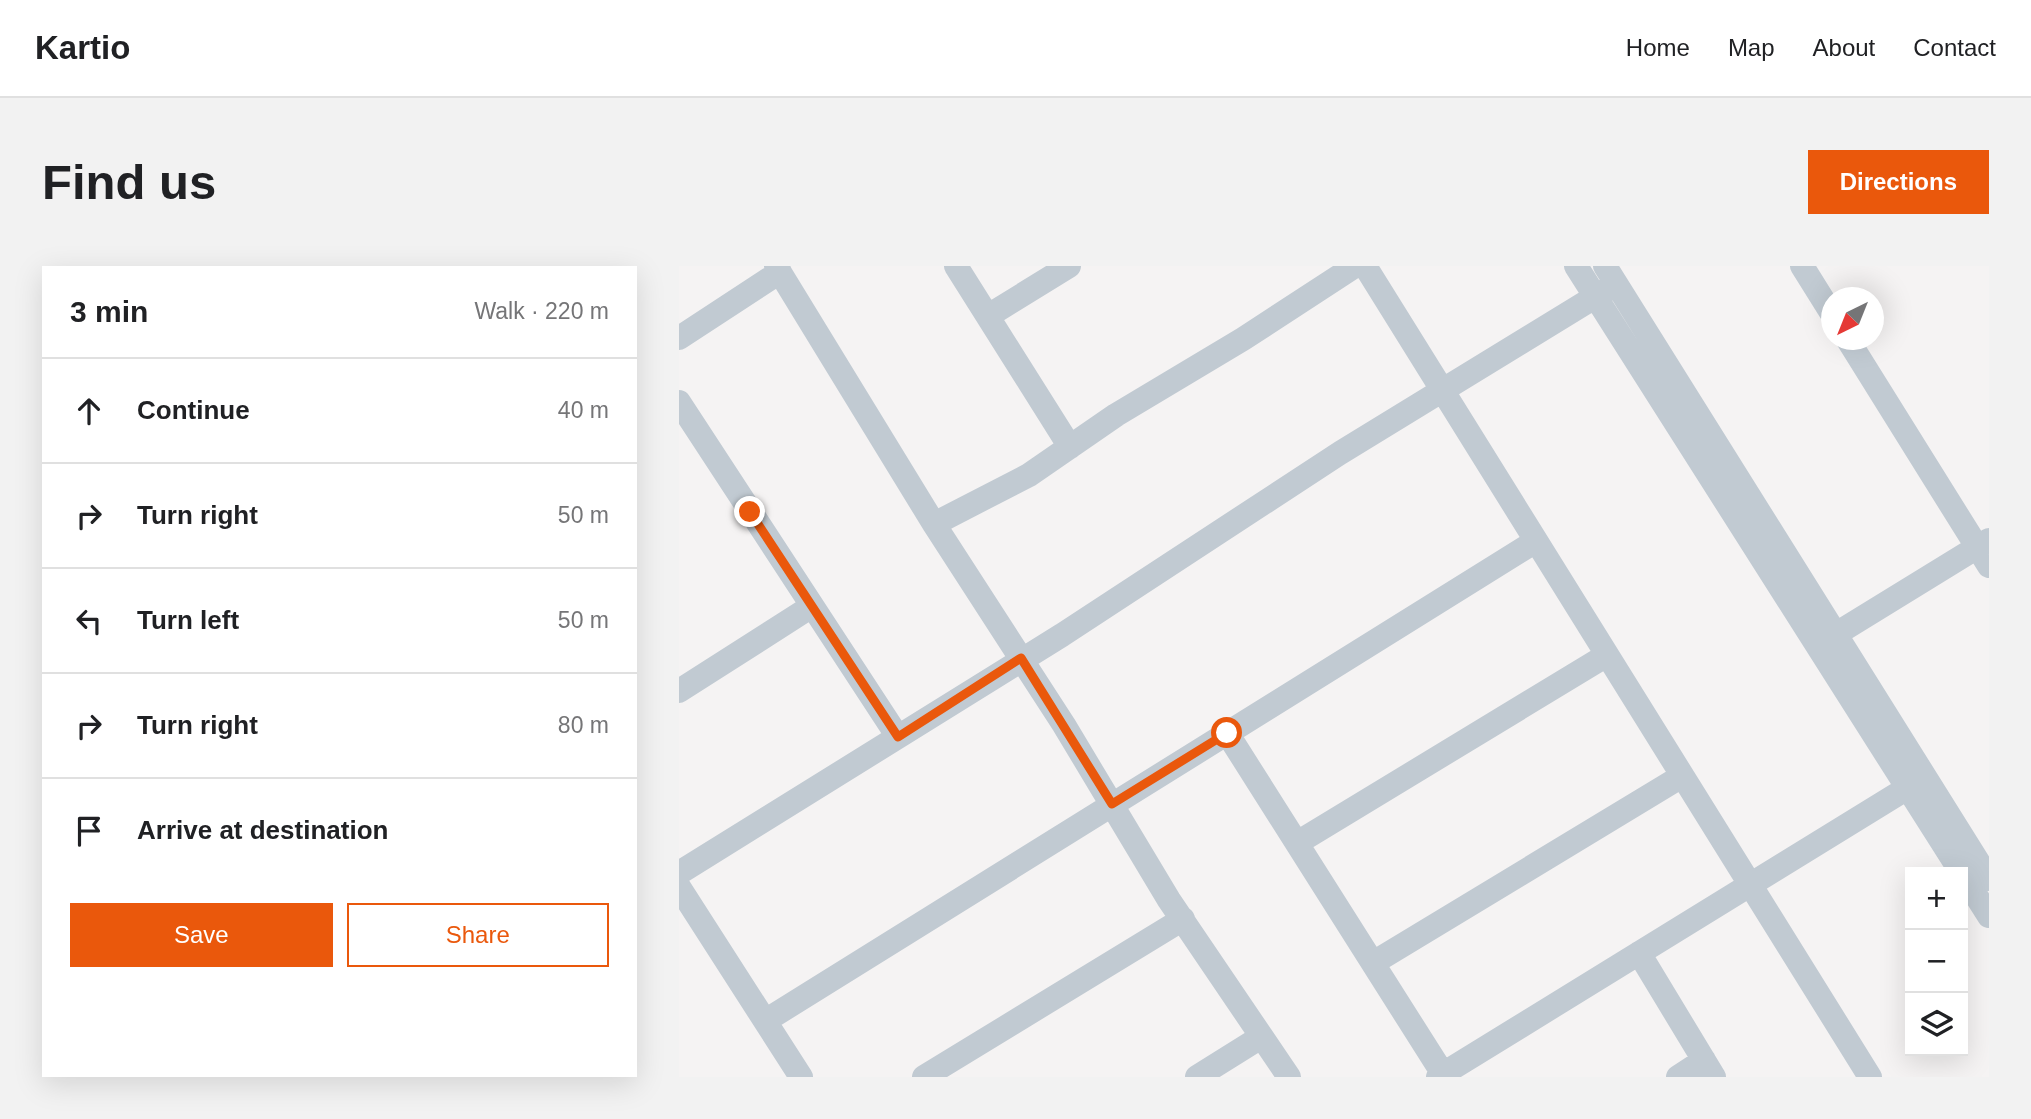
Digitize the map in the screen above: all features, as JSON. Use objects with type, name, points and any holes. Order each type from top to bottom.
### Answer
[{"type":"street","points":[[956,266],[1070,447]]},
{"type":"street","points":[[988,316],[1069,266]]},
{"type":"street","points":[[934,524],[1029,475],[1355,266]]},
{"type":"street","points":[[1365,266],[1870,1077]]},
{"type":"street","points":[[1576,266],[1605,282],[1836,634],[1958,867]]},
{"type":"street","points":[[1802,266],[1821,296]]},
{"type":"street","points":[[679,338],[778,269],[934,524],[1021,658],[1183,919],[1289,1077]]},
{"type":"street","points":[[679,873],[898,737],[1442,390],[1605,282]]},
{"type":"street","points":[[1605,282],[1916,783],[1989,879]]},
{"type":"street","points":[[1836,634],[1985,551],[1854,350]]},
{"type":"street","points":[[679,402],[898,737]]},
{"type":"street","points":[[765,1021],[1536,541]]},
{"type":"street","points":[[679,691],[812,606]]},
{"type":"street","points":[[1297,843],[1607,655]]},
{"type":"street","points":[[1227,733],[1441,1075],[1916,783]]},
{"type":"street","points":[[1373,963],[1682,776]]},
{"type":"street","points":[[1968,883],[1989,916]]},
{"type":"street","points":[[679,887],[801,1077]]},
{"type":"street","points":[[924,1077],[1183,919]]},
{"type":"street","points":[[1639,953],[1709,1069],[1678,1077]]},
{"type":"street","points":[[1197,1077],[1261,1037]]},
{"type":"route","points":[[750,512],[898,737],[1021,658],[1112,804],[1227,733]]}]
